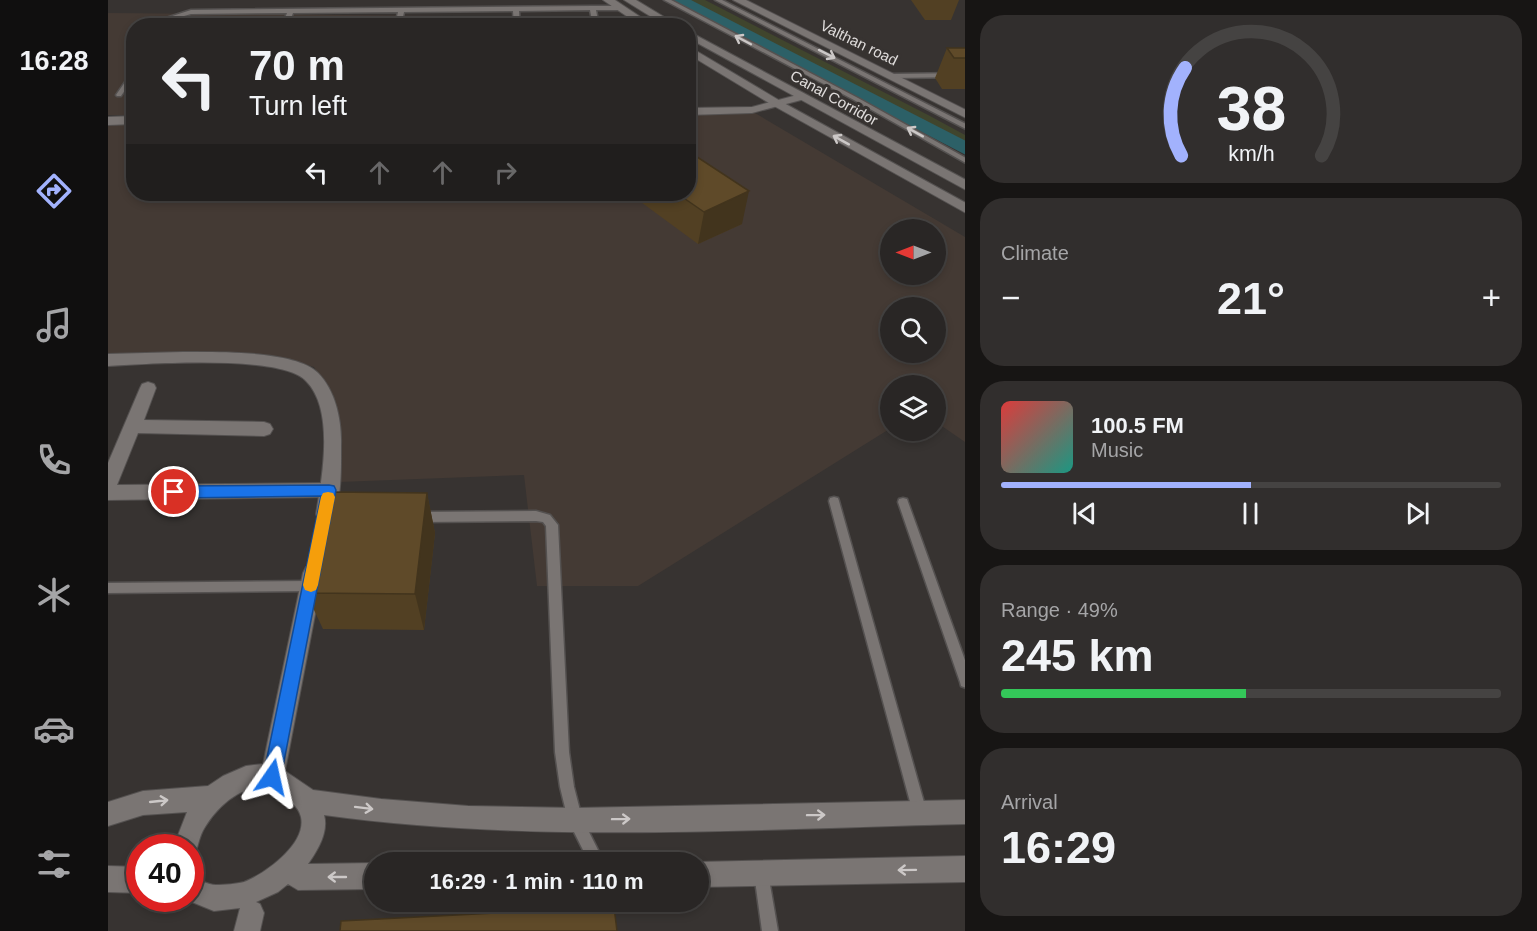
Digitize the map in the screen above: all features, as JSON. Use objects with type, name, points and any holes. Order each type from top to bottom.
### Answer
[{"type":"street","points":[[608,0],[625,4],[656,18]]},
{"type":"street","name":"Valthan road","points":[[738,0],[965,114]]},
{"type":"street","points":[[625,4],[641,18]]},
{"type":"street","name":"Canal Corridor","points":[[696,38],[965,185]]},
{"type":"street","points":[[696,55],[778,104],[965,208]]},
{"type":"street","points":[[696,112],[752,110],[801,97]]},
{"type":"street","points":[[108,121],[126,120]]},
{"type":"street","points":[[108,360],[244,359],[277,362],[310,374],[325,397],[332,432],[329,490],[321,533]]},
{"type":"street","points":[[108,485],[148,388]]},
{"type":"street","points":[[132,426],[264,429]]},
{"type":"street","points":[[108,493],[329,490]]},
{"type":"street","points":[[272,777],[317,554]]},
{"type":"street","points":[[188,834],[197,816],[212,798],[231,785],[252,777],[272,777],[292,785],[306,801],[313,824],[311,851],[298,877],[277,899],[249,922],[212,912],[204,905]]},
{"type":"street","points":[[108,814],[143,803],[212,798]]},
{"type":"street","points":[[306,801],[468,818],[575,820],[965,812]]},
{"type":"street","points":[[709,874],[965,869]]},
{"type":"street","points":[[298,877],[364,876]]},
{"type":"street","points":[[108,879],[126,880]]},
{"type":"lane","points":[[668,0],[856,99],[965,160]]},
{"type":"lane","points":[[718,0],[965,126]]},
{"type":"lane","points":[[172,18],[191,12],[593,8],[625,4]]},
{"type":"lane","points":[[593,8],[595,18]]},
{"type":"lane","points":[[516,9],[517,18]]},
{"type":"lane","points":[[400,18],[401,10]]},
{"type":"lane","points":[[288,18],[291,11]]},
{"type":"lane","points":[[892,76],[965,75]]},
{"type":"lane","points":[[119,95],[126,84]]},
{"type":"lane","points":[[834,501],[920,813]]},
{"type":"lane","points":[[903,502],[965,679]]},
{"type":"lane","points":[[407,517],[536,516],[546,518],[552,525],[562,752],[575,820],[592,852]]},
{"type":"lane","points":[[108,588],[310,586]]},
{"type":"lane","points":[[761,873],[770,931]]},
{"type":"shaded area","points":[[108,13],[578,18],[126,18],[126,115],[108,115]]},
{"type":"shaded area","points":[[755,113],[935,219],[880,219],[880,285],[946,285],[946,226],[965,237],[965,442],[946,429],[946,375],[880,375],[880,435],[638,586],[537,586],[524,475],[339,482],[330,392],[314,367],[281,357],[108,355],[108,124],[126,124],[126,201],[696,201],[696,114]]},
{"type":"green space","points":[[688,0],[705,0],[930,116],[965,135],[965,149],[916,120]]},
{"type":"building","points":[[947,48],[965,48],[965,58],[954,58]]},
{"type":"building","points":[[696,156],[749,191],[704,212],[688,201],[696,201]]},
{"type":"building","points":[[328,492],[427,493],[415,594],[306,593]]},
{"type":"building","points":[[516,912],[615,912],[617,931],[340,931],[341,921]]},
{"type":"waterway","points":[[679,0],[965,148]]},
{"type":"slow traffic","points":[[311,585],[328,497]]},
{"type":"route","points":[[174,492],[329,490],[272,777]]}]
